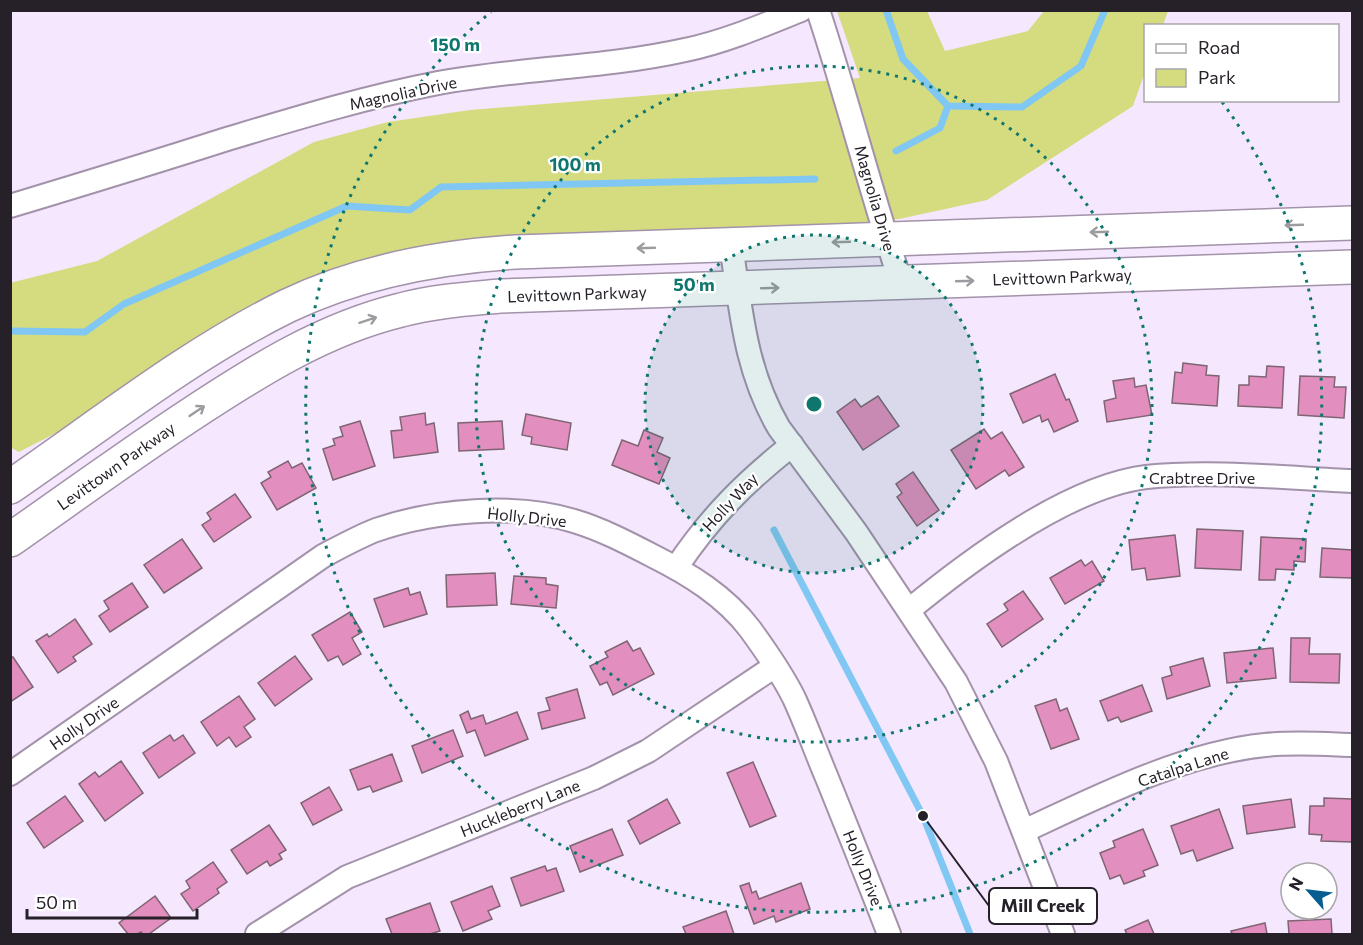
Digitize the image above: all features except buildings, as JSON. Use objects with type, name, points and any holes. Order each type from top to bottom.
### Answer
[{"type":"main road","points":[[10,487],[235,333],[289,305],[349,281],[435,260],[486,254],[1353,223]]},
{"type":"main road","name":"Levittown Parkway","points":[[10,540],[171,428],[254,373],[294,350],[348,326],[401,310],[444,301],[500,296],[1353,267]]},
{"type":"street","name":"Magnolia Drive","points":[[10,206],[306,115],[378,96],[439,83],[538,69],[616,62],[687,50],[801,10]]},
{"type":"street","name":"Magnolia Drive","points":[[818,10],[901,283]]},
{"type":"street","points":[[731,245],[748,353],[756,381],[770,412],[909,610],[956,682],[996,760],[1063,934]]},
{"type":"street","name":"Holly Way","points":[[676,568],[720,510],[754,475],[792,445]]},
{"type":"street","name":"Crabtree Drive","points":[[909,610],[995,546],[1067,502],[1094,491],[1144,477],[1193,474],[1353,481]]},
{"type":"street","name":"Holly Drive","points":[[10,774],[323,556],[378,530],[424,518],[473,512],[517,512],[555,517],[574,521],[627,542],[676,568],[700,582],[728,605],[748,627],[793,697],[889,934]]},
{"type":"street","name":"Huckleberry Lane","points":[[257,934],[347,877],[594,778],[648,751],[775,666]]},
{"type":"street","name":"Catalpa Lane","points":[[1024,831],[1094,798],[1214,754],[1264,745],[1298,743],[1353,745]]},
{"type":"green space","points":[[837,11],[927,11],[945,51],[1028,31],[1044,11],[1168,11],[1163,24],[1144,24],[1144,75],[1133,106],[987,200],[899,219],[781,230],[290,288],[85,418],[19,452],[10,447],[10,283],[97,261],[314,142],[388,122],[470,110],[860,78]]},
{"type":"waterway","points":[[886,10],[903,59],[948,106],[1022,107],[1081,66],[1105,10]]},
{"type":"waterway","points":[[896,151],[940,128],[948,106]]},
{"type":"waterway","points":[[10,331],[85,332],[124,304],[347,206],[410,210],[441,187],[815,179]]},
{"type":"waterway","points":[[774,530],[923,816],[970,934]]},
{"type":"place","name":"Mill Creek","points":[[923,816]]}]
